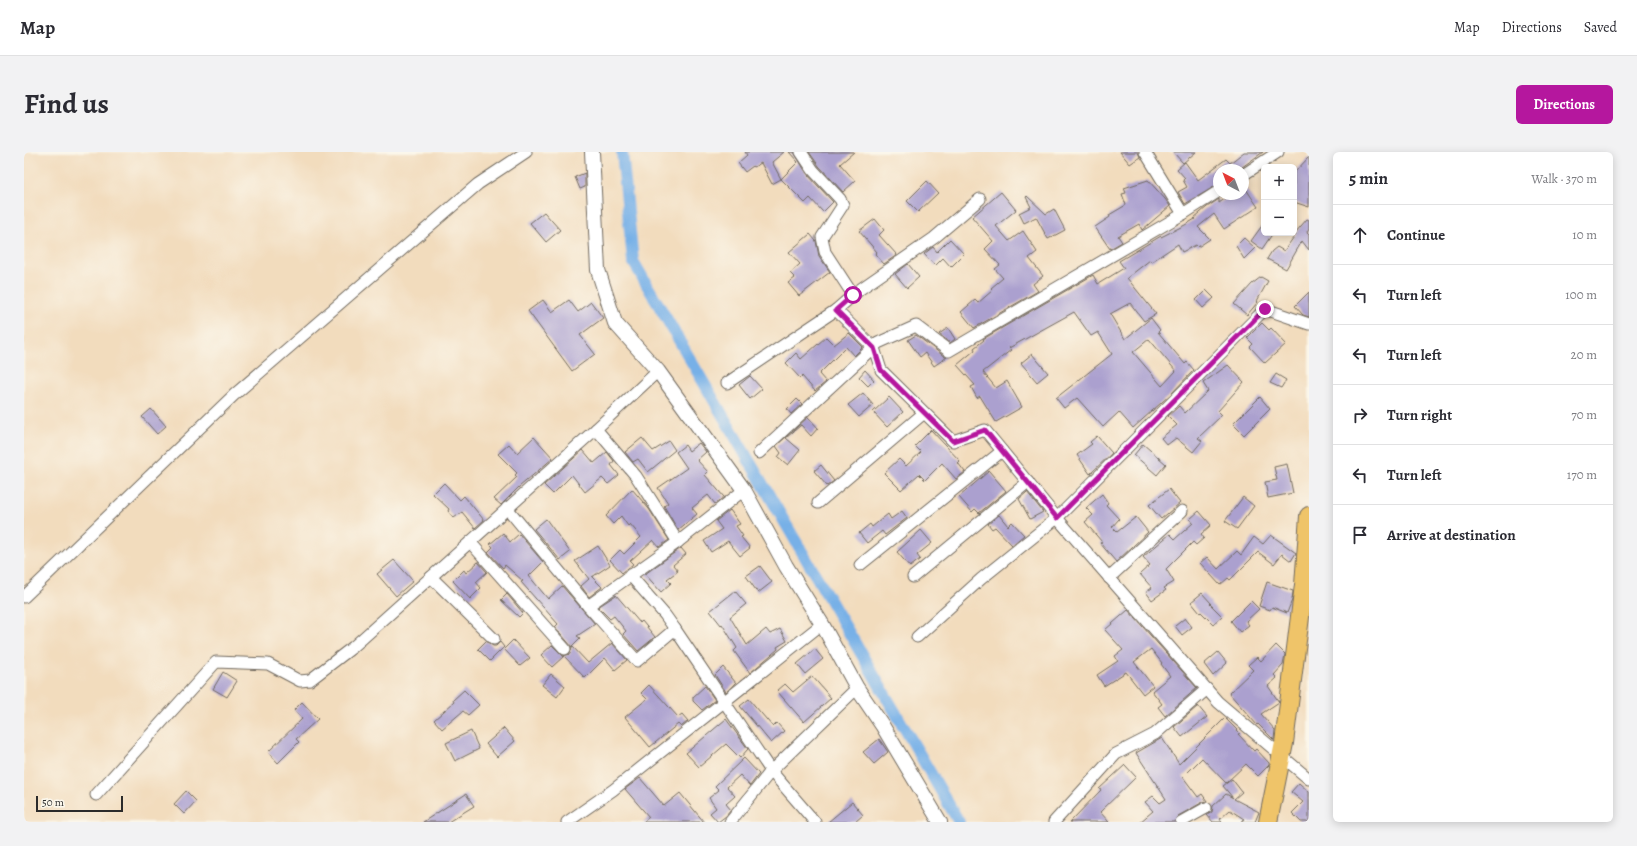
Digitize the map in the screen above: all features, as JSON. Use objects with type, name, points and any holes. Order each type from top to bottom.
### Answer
[{"type":"main road","points":[[1268,822],[1284,743],[1304,585],[1309,516]]},
{"type":"street","points":[[24,597],[234,395],[478,184],[526,152]]},
{"type":"street","points":[[592,152],[598,270],[615,322],[658,370],[744,490],[786,566],[822,624],[857,688],[882,725],[940,822]]},
{"type":"street","points":[[801,152],[813,170],[840,199],[843,205],[822,237],[825,252],[853,295]]},
{"type":"street","points":[[1145,152],[1183,214]]},
{"type":"street","points":[[1249,171],[1278,152]]},
{"type":"street","points":[[759,453],[878,344],[916,326],[949,351],[1183,214],[1213,195]]},
{"type":"street","points":[[727,383],[836,310],[853,295],[934,238],[980,199]]},
{"type":"street","points":[[916,637],[981,579],[1057,518],[1265,309],[1309,324]]},
{"type":"street","points":[[836,310],[874,348],[881,370],[953,441],[985,430],[1057,518],[1218,702],[1309,779]]},
{"type":"street","points":[[96,795],[216,662],[268,664],[300,681],[310,680],[353,647],[596,429],[658,370]]},
{"type":"street","points":[[818,503],[924,413]]},
{"type":"street","points":[[596,429],[636,476],[678,542]]},
{"type":"street","points":[[860,565],[1002,451]]},
{"type":"street","points":[[913,577],[1028,482]]},
{"type":"street","points":[[588,606],[678,542],[744,490]]},
{"type":"street","points":[[507,508],[588,606],[637,661],[674,629]]},
{"type":"street","points":[[1109,578],[1182,511]]},
{"type":"street","points":[[470,542],[565,649]]},
{"type":"street","points":[[630,575],[665,615],[772,771],[815,822]]},
{"type":"street","points":[[431,577],[494,639]]},
{"type":"street","points":[[567,822],[613,790],[822,624]]},
{"type":"street","points":[[730,822],[772,771],[857,688]]},
{"type":"street","points":[[1054,822],[1116,754],[1155,734],[1207,689]]},
{"type":"street","points":[[1181,822],[1206,808]]},
{"type":"building","points":[[745,152],[784,152],[772,162],[781,179],[772,184],[761,163],[754,167],[753,166],[745,172],[738,163],[747,155]]},
{"type":"building","points":[[789,152],[794,152],[807,174],[833,202],[823,212],[810,198],[805,203],[781,179],[798,162]]},
{"type":"building","points":[[809,152],[854,152],[840,164],[855,181],[843,192],[819,166]]},
{"type":"building","points":[[1120,152],[1138,152],[1140,157],[1130,164]]},
{"type":"building","points":[[1173,152],[1196,152],[1183,163]]},
{"type":"building","points":[[1244,152],[1263,152],[1246,164],[1219,164],[1226,159],[1230,163]]},
{"type":"building","points":[[1309,157],[1309,207],[1297,203],[1297,170]]},
{"type":"building","points":[[1185,162],[1198,180],[1213,169],[1213,188],[1185,204],[1178,192],[1187,187],[1183,180],[1185,178],[1177,169]]},
{"type":"building","points":[[585,173],[585,187],[580,189],[575,177]]},
{"type":"building","points":[[1148,180],[1170,206],[1142,230],[1139,224],[1118,236],[1122,242],[1110,249],[1095,227],[1110,217],[1109,215],[1126,205],[1122,194],[1126,193],[1124,188]]},
{"type":"building","points":[[927,181],[938,193],[918,212],[907,201]]},
{"type":"building","points":[[1001,192],[1016,210],[996,226],[1009,241],[1023,231],[1037,252],[1029,258],[1043,276],[1033,284],[1038,291],[974,328],[961,312],[975,300],[978,303],[993,290],[991,288],[1003,278],[995,269],[1000,265],[985,249],[993,241],[972,217]]},
{"type":"building","points":[[1249,194],[1258,207],[1224,229],[1214,214],[1198,227],[1210,239],[1198,247],[1196,245],[1182,252],[1178,244],[1151,262],[1150,260],[1127,278],[1156,314],[1144,321],[1130,303],[1110,314],[1125,339],[1151,318],[1160,330],[1158,332],[1185,364],[1187,362],[1194,370],[1171,394],[1133,428],[1119,412],[1103,427],[1077,398],[1064,408],[1056,398],[1112,354],[1098,332],[1091,336],[1074,312],[1009,348],[1011,350],[983,372],[996,388],[1007,381],[1022,407],[996,422],[980,396],[977,398],[971,387],[975,385],[957,365],[975,350],[974,348],[984,340],[983,339],[1093,275],[1098,284],[1124,268],[1119,261],[1161,236],[1195,219],[1194,218],[1207,207],[1218,200],[1219,200],[1219,203],[1223,200],[1249,200]],"holes":[[[1149,339],[1176,371],[1162,386],[1133,352]]]},
{"type":"building","points":[[1027,196],[1046,214],[1054,209],[1065,230],[1048,239],[1036,217],[1024,223],[1019,213],[1031,207],[1026,197]]},
{"type":"building","points":[[544,212],[560,230],[546,242],[530,223]]},
{"type":"building","points":[[875,219],[884,230],[879,235],[897,255],[884,264],[875,254],[877,252],[859,231]]},
{"type":"building","points":[[1307,219],[1309,220],[1309,228],[1307,232],[1309,234],[1309,250],[1302,241],[1286,269],[1267,259],[1272,251],[1277,247],[1284,251],[1295,236],[1297,236],[1297,231]]},
{"type":"building","points":[[1261,227],[1261,236],[1271,236],[1262,249],[1251,241]]},
{"type":"building","points":[[810,234],[816,241],[819,256],[830,272],[799,296],[788,283],[795,278],[790,273],[800,264],[789,252]]},
{"type":"building","points":[[1244,238],[1255,248],[1244,259],[1236,246]]},
{"type":"building","points":[[950,239],[964,254],[951,267],[943,258],[935,266],[924,254],[933,247],[937,252]]},
{"type":"building","points":[[908,264],[919,277],[907,288],[895,274]]},
{"type":"building","points":[[1261,277],[1268,281],[1257,301],[1258,302],[1247,315],[1234,304],[1252,284]]},
{"type":"building","points":[[1206,290],[1214,298],[1203,308],[1196,300]]},
{"type":"building","points":[[1309,292],[1309,317],[1303,315],[1295,306]]},
{"type":"building","points":[[543,300],[552,312],[569,300],[578,312],[591,302],[603,318],[580,335],[595,354],[572,371],[528,311]]},
{"type":"building","points":[[1262,323],[1269,330],[1271,328],[1286,344],[1265,363],[1250,347],[1253,344],[1247,338]]},
{"type":"building","points":[[948,328],[955,339],[950,343],[939,334]]},
{"type":"building","points":[[849,333],[863,347],[854,356],[846,347],[819,374],[826,382],[815,391],[802,376],[800,378],[786,363],[796,353],[801,359],[826,337],[834,345]]},
{"type":"building","points":[[916,335],[947,357],[934,366],[925,353],[920,357],[908,340]]},
{"type":"building","points":[[1032,354],[1048,373],[1037,382],[1021,363]]},
{"type":"building","points":[[1228,365],[1244,382],[1218,411],[1222,415],[1198,438],[1202,441],[1193,452],[1176,438],[1167,445],[1161,438],[1177,425],[1168,416],[1179,406],[1185,413],[1208,391],[1203,383]]},
{"type":"building","points":[[865,370],[874,380],[868,386],[859,377]]},
{"type":"building","points":[[1276,374],[1286,380],[1281,388],[1270,383]]},
{"type":"building","points":[[750,376],[762,389],[750,399],[739,385]]},
{"type":"building","points":[[863,393],[873,405],[859,417],[848,405]]},
{"type":"building","points":[[889,397],[903,412],[887,427],[873,412]]},
{"type":"building","points":[[1260,397],[1270,409],[1244,435],[1233,424]]},
{"type":"building","points":[[797,399],[802,404],[791,414],[787,409]]},
{"type":"building","points":[[151,409],[166,426],[157,434],[142,417]]},
{"type":"building","points":[[808,417],[818,428],[811,436],[801,425],[786,438],[800,450],[788,465],[778,457],[781,453],[776,446]]},
{"type":"building","points":[[931,430],[960,461],[958,463],[965,472],[956,479],[942,463],[925,480],[919,474],[901,490],[884,473],[899,459],[906,466],[921,452],[915,446]]},
{"type":"building","points":[[1097,436],[1112,453],[1090,474],[1077,455],[1092,444],[1090,442]]},
{"type":"building","points":[[534,437],[553,458],[519,487],[501,505],[494,499],[517,477],[515,475],[517,473],[498,454],[509,444],[517,453]]},
{"type":"building","points":[[642,438],[653,451],[669,441],[675,450],[648,472],[638,459],[633,462],[625,452]]},
{"type":"building","points":[[699,443],[706,452],[697,460],[708,472],[705,475],[724,497],[715,504],[708,495],[692,508],[697,514],[678,530],[664,506],[668,503],[658,488],[687,468],[676,452],[685,445],[689,451]]},
{"type":"building","points":[[1143,444],[1166,464],[1157,475],[1134,455]]},
{"type":"building","points":[[583,450],[594,463],[607,452],[614,461],[611,465],[619,475],[608,484],[602,478],[585,492],[572,475],[553,494],[544,485]]},
{"type":"building","points":[[1287,464],[1293,493],[1268,498],[1265,482],[1277,480],[1274,467]]},
{"type":"building","points":[[821,465],[834,481],[827,486],[814,471]]},
{"type":"building","points":[[989,471],[1006,491],[979,513],[975,509],[972,512],[959,497]]},
{"type":"building","points":[[444,483],[460,500],[464,496],[484,520],[475,528],[462,512],[454,518],[448,511],[449,509],[433,494]]},
{"type":"building","points":[[632,489],[649,509],[669,540],[659,547],[653,540],[630,561],[633,564],[622,573],[610,560],[620,550],[624,554],[641,537],[630,524],[628,526],[621,516],[613,524],[606,516]]},
{"type":"building","points":[[1169,489],[1180,503],[1161,519],[1149,505]]},
{"type":"building","points":[[1027,492],[1043,512],[1030,519],[1019,499]]},
{"type":"building","points":[[1102,494],[1108,503],[1106,505],[1119,519],[1112,527],[1117,532],[1136,517],[1148,532],[1116,562],[1085,522],[1093,515],[1086,508]]},
{"type":"building","points":[[1243,497],[1254,506],[1237,529],[1225,521]]},
{"type":"building","points":[[730,510],[740,524],[736,526],[743,536],[741,537],[750,548],[740,556],[728,541],[711,552],[704,541],[722,529],[716,521]]},
{"type":"building","points":[[902,511],[907,518],[885,535],[882,531],[867,543],[859,533],[870,524],[872,527],[888,514],[891,519]]},
{"type":"building","points":[[1199,511],[1211,525],[1201,534],[1204,538],[1196,545],[1193,542],[1166,569],[1174,582],[1164,588],[1166,590],[1152,600],[1146,592],[1152,588],[1140,574],[1150,565],[1143,557],[1170,534],[1175,539],[1193,523],[1190,519]]},
{"type":"building","points":[[999,515],[1008,526],[1012,522],[1024,535],[1012,545],[995,527],[992,529],[988,524]]},
{"type":"building","points":[[546,519],[570,552],[560,560],[534,529]]},
{"type":"building","points":[[921,530],[932,543],[917,555],[920,559],[910,567],[897,552]]},
{"type":"building","points":[[503,533],[510,542],[519,534],[543,562],[529,576],[548,599],[562,586],[595,624],[577,636],[580,638],[572,646],[588,663],[612,643],[627,660],[615,670],[605,658],[585,678],[564,656],[552,667],[541,655],[552,645],[563,656],[570,654],[572,647],[555,627],[558,624],[521,582],[523,581],[505,565],[503,568],[488,552],[493,547],[490,544]]},
{"type":"building","points":[[1271,535],[1296,553],[1291,561],[1282,554],[1274,564],[1258,552],[1230,580],[1228,578],[1220,585],[1200,563],[1207,557],[1218,569],[1237,551],[1241,555],[1254,537],[1263,544]]},
{"type":"building","points":[[598,546],[610,565],[592,577],[602,587],[589,597],[581,586],[589,579],[575,561]]},
{"type":"building","points":[[681,548],[686,554],[673,565],[678,571],[667,579],[671,583],[661,592],[645,574]]},
{"type":"building","points":[[394,560],[413,581],[396,596],[377,574]]},
{"type":"building","points":[[478,562],[487,572],[476,582],[481,588],[470,599],[453,581],[464,570],[466,573]]},
{"type":"building","points":[[760,566],[772,582],[758,593],[746,576]]},
{"type":"building","points":[[1267,582],[1293,591],[1292,600],[1287,613],[1272,607],[1270,610],[1259,606]]},
{"type":"building","points":[[735,591],[746,604],[730,617],[747,645],[766,629],[770,634],[780,629],[787,641],[777,647],[778,649],[750,673],[734,651],[737,648],[722,624],[721,625],[710,611]]},
{"type":"building","points":[[1202,593],[1222,616],[1213,624],[1201,612],[1200,613],[1191,602]]},
{"type":"building","points":[[507,594],[523,613],[519,617],[501,600]]},
{"type":"building","points":[[616,595],[640,623],[642,621],[655,637],[638,651],[623,634],[626,631],[614,616],[610,619],[598,607]]},
{"type":"building","points":[[1251,601],[1259,609],[1246,621],[1249,625],[1240,632],[1231,621]]},
{"type":"building","points":[[1128,610],[1197,688],[1165,716],[1158,707],[1162,704],[1152,691],[1170,676],[1151,649],[1134,662],[1153,686],[1143,694],[1126,672],[1104,686],[1097,675],[1118,661],[1115,656],[1123,650],[1105,630]]},
{"type":"building","points":[[1185,618],[1192,627],[1182,635],[1175,626]]},
{"type":"building","points":[[513,640],[530,658],[520,666],[504,649]]},
{"type":"building","points":[[486,641],[493,646],[496,646],[500,642],[504,647],[490,661],[478,649]]},
{"type":"building","points":[[1276,645],[1285,654],[1283,665],[1274,675],[1277,678],[1268,686],[1279,702],[1261,714],[1275,730],[1274,740],[1258,724],[1257,725],[1229,693],[1253,670],[1248,665],[1257,657],[1261,661]]},
{"type":"building","points":[[815,649],[823,659],[805,674],[797,664]]},
{"type":"building","points":[[1218,652],[1227,663],[1213,676],[1204,664]]},
{"type":"building","points":[[723,667],[736,683],[726,692],[715,675]]},
{"type":"building","points":[[223,672],[237,681],[227,697],[213,689]]},
{"type":"building","points":[[551,674],[565,686],[557,697],[542,685]]},
{"type":"building","points":[[812,676],[831,698],[804,722],[777,691],[785,684],[793,692]]},
{"type":"building","points":[[649,685],[678,717],[682,714],[688,721],[681,727],[678,724],[650,747],[625,717],[647,699],[641,693]]},
{"type":"building","points":[[705,686],[715,700],[702,710],[693,701],[693,697]]},
{"type":"building","points":[[464,690],[479,705],[468,715],[463,711],[442,729],[434,720],[454,702],[453,700]]},
{"type":"building","points":[[749,699],[773,727],[777,723],[784,731],[771,743],[740,706]]},
{"type":"building","points":[[302,702],[318,719],[296,739],[299,742],[278,763],[268,752],[302,719],[294,710]]},
{"type":"building","points":[[1198,706],[1207,717],[1182,737],[1174,727]]},
{"type":"building","points":[[1225,718],[1240,733],[1238,734],[1254,751],[1256,749],[1269,763],[1269,765],[1258,776],[1246,764],[1226,783],[1202,758],[1183,777],[1198,797],[1202,794],[1207,801],[1178,816],[1174,822],[1140,822],[1153,811],[1145,802],[1153,796],[1160,803],[1166,799],[1136,753],[1162,738],[1179,764]]},
{"type":"building","points":[[726,719],[748,749],[740,758],[726,744],[699,767],[686,753]]},
{"type":"building","points":[[504,728],[515,741],[497,757],[486,744]]},
{"type":"building","points":[[471,731],[479,749],[455,761],[446,743]]},
{"type":"building","points":[[879,739],[888,752],[874,764],[863,752]]},
{"type":"building","points":[[744,758],[759,774],[750,786],[740,775],[727,787],[735,796],[726,804],[731,810],[718,822],[710,813],[716,808],[709,798],[719,790],[715,786]]},
{"type":"building","points":[[1125,765],[1136,777],[1100,812],[1109,822],[1070,822],[1101,790],[1099,789]]},
{"type":"building","points":[[640,778],[664,806],[680,793],[704,822],[643,822],[649,817],[625,789]]},
{"type":"building","points":[[1232,779],[1242,792],[1234,799],[1259,812],[1255,822],[1242,822],[1244,819],[1230,810],[1220,819],[1222,822],[1213,822],[1207,815],[1212,812],[1213,806],[1226,794],[1233,798],[1223,786]]},
{"type":"building","points":[[1299,783],[1309,792],[1309,822],[1301,822],[1292,813],[1303,802],[1291,792]]},
{"type":"building","points":[[186,791],[196,801],[184,814],[174,804]]},
{"type":"building","points":[[466,794],[474,806],[448,822],[423,822]]},
{"type":"building","points":[[852,802],[863,815],[855,822],[828,822]]},
{"type":"waterway","points":[[622,152],[633,261],[959,822]]},
{"type":"route","points":[[853,295],[836,310],[874,348],[881,370],[953,441],[985,430],[1057,518],[1265,309]]}]
